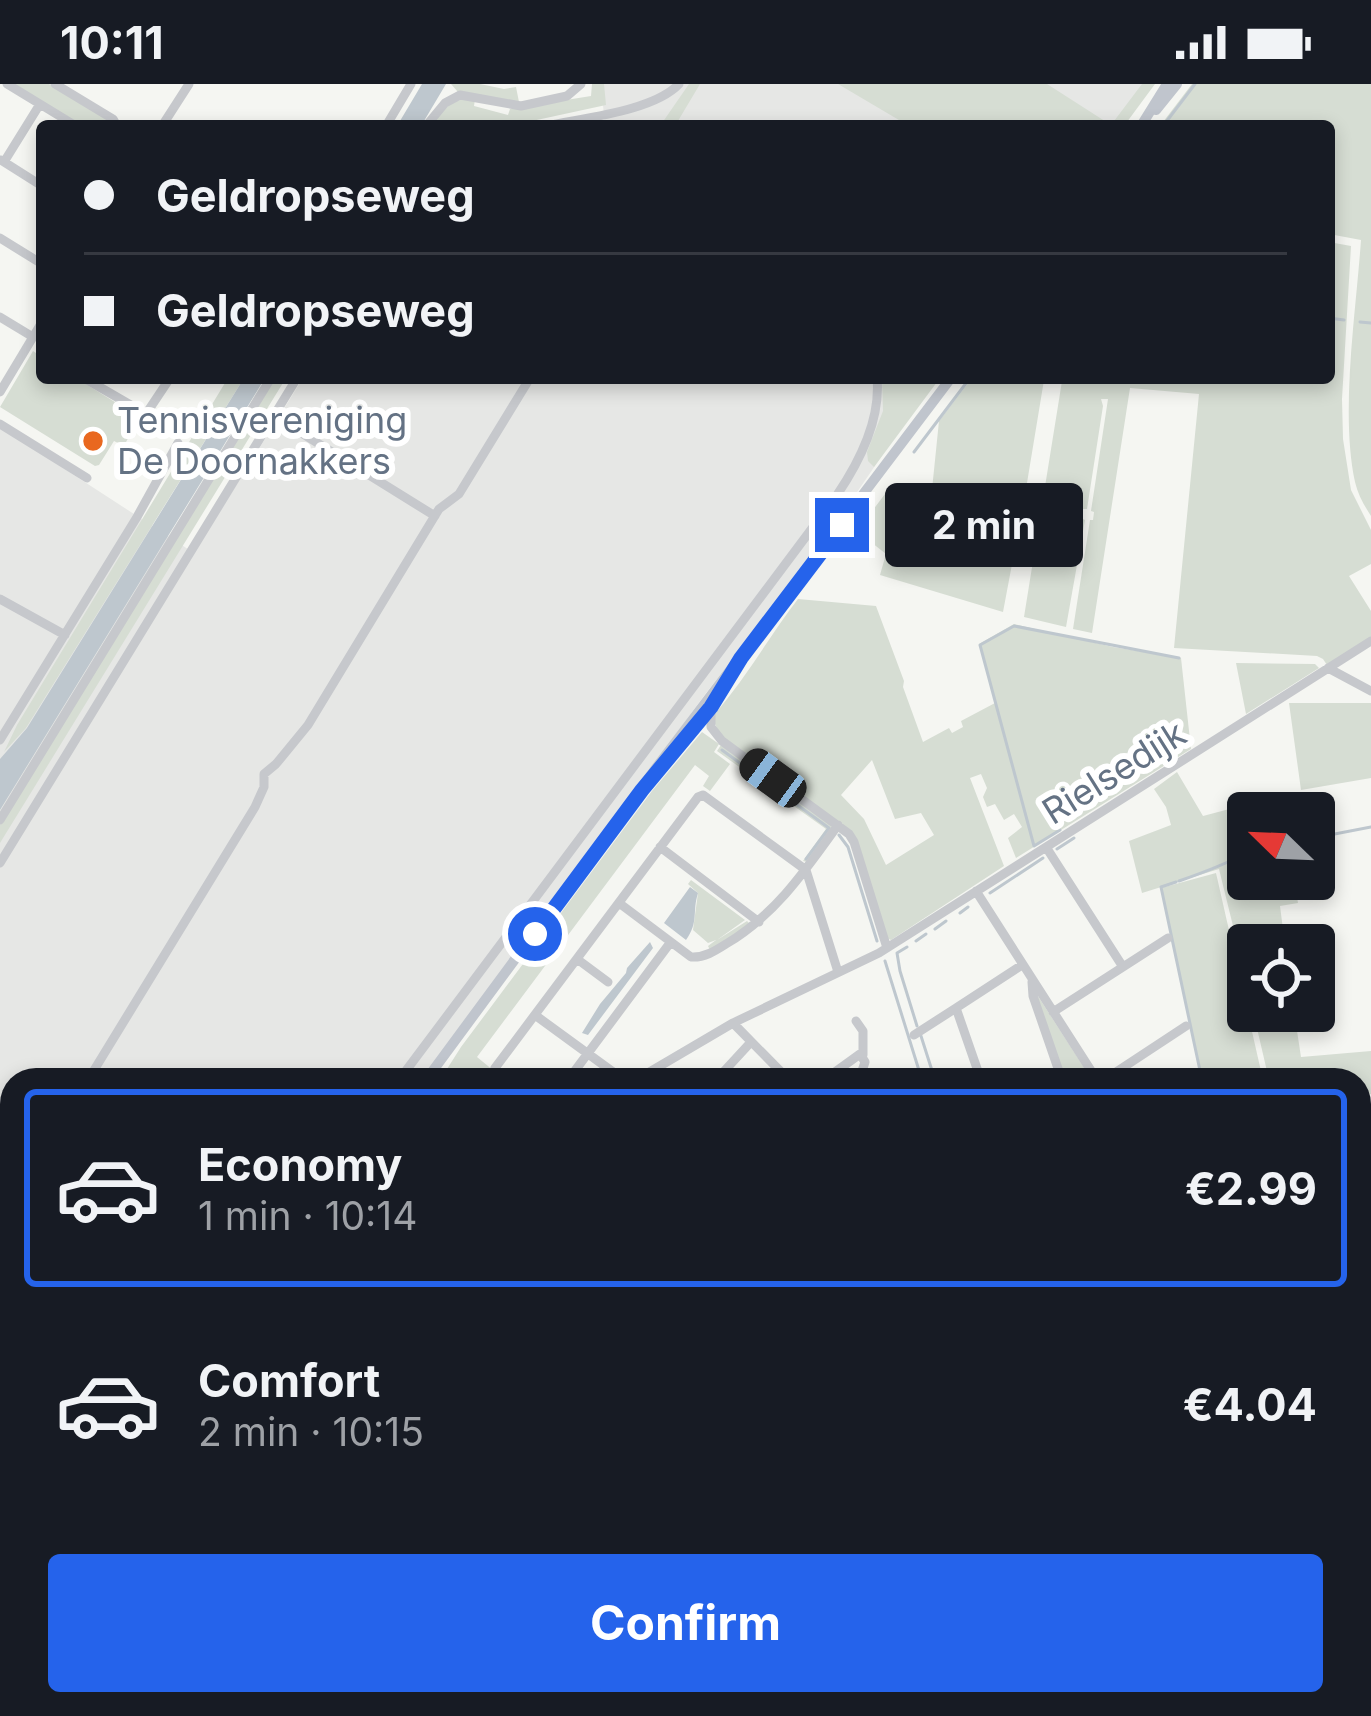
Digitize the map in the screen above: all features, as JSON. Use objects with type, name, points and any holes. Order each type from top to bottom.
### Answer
[{"type":"main road","points":[[1146,120],[1167,84]]},
{"type":"main road","points":[[1146,120],[1177,84]]},
{"type":"main road","points":[[642,790],[947,384]]},
{"type":"main road","points":[[436,1068],[642,790],[711,707],[741,658]]},
{"type":"street","points":[[8,84],[66,120]]},
{"type":"street","points":[[55,84],[114,120]]},
{"type":"street","points":[[166,120],[189,84]]},
{"type":"street","points":[[390,120],[411,84]]},
{"type":"street","points":[[432,120],[445,103],[460,95],[521,106],[567,96],[581,84]]},
{"type":"street","points":[[574,120],[655,102],[679,84]]},
{"type":"street","points":[[36,182],[2,161],[40,104]]},
{"type":"street","points":[[0,238],[36,260]]},
{"type":"street","points":[[0,317],[36,346]]},
{"type":"street","points":[[0,392],[36,332]]},
{"type":"street","points":[[94,384],[146,414],[166,384]]},
{"type":"street","points":[[0,820],[267,384]]},
{"type":"street","points":[[0,863],[293,384]]},
{"type":"street","points":[[95,1068],[255,807],[264,774],[308,725],[435,516],[459,494],[526,384]]},
{"type":"street","points":[[408,1068],[837,495],[872,427],[877,384]]},
{"type":"street","points":[[274,416],[435,516]]},
{"type":"street","points":[[0,424],[87,478]]},
{"type":"street","points":[[0,740],[178,442]]},
{"type":"street","points":[[0,598],[65,635]]},
{"type":"street","name":"Rielsedijk","points":[[657,1068],[733,1023],[886,948],[1371,641]]},
{"type":"street","points":[[1328,668],[1371,691]]},
{"type":"street","points":[[711,707],[711,727],[722,741],[854,842],[886,948]]},
{"type":"street","points":[[495,1068],[703,795],[806,870],[838,972]]},
{"type":"street","points":[[619,903],[670,943],[701,958],[759,922],[787,895],[838,826]]},
{"type":"street","points":[[1046,847],[1124,967]]},
{"type":"street","points":[[660,848],[759,922]]},
{"type":"street","points":[[976,891],[1092,1068]]},
{"type":"street","points":[[1053,1012],[1168,938]]},
{"type":"street","points":[[577,1068],[670,943]]},
{"type":"street","points":[[577,959],[608,982]]},
{"type":"street","points":[[914,1035],[1022,965]]},
{"type":"street","points":[[1032,980],[1058,1068]]},
{"type":"street","points":[[956,1008],[977,1068]]},
{"type":"street","points":[[536,1015],[607,1068]]},
{"type":"street","points":[[856,1021],[863,1030],[864,1068]]},
{"type":"street","points":[[733,1023],[777,1068]]},
{"type":"street","points":[[1119,1068],[1186,1026]]},
{"type":"street","points":[[727,1068],[751,1042]]},
{"type":"street","points":[[839,1068],[863,1055]]},
{"type":"shaded area","points":[[13,84],[49,84],[108,120],[72,120]]},
{"type":"shaded area","points":[[422,84],[446,84],[425,120],[401,120]]},
{"type":"shaded area","points":[[451,84],[516,87],[519,102],[458,92]]},
{"type":"shaded area","points":[[592,84],[604,84],[606,105],[537,120],[434,120],[460,100],[475,99],[474,106],[508,115],[510,109],[591,96]]},
{"type":"shaded area","points":[[601,84],[1149,84],[1122,120],[604,120]]},
{"type":"shaded area","points":[[689,84],[700,84],[679,120],[664,120]]},
{"type":"shaded area","points":[[838,84],[1047,84],[1103,120],[899,120]]},
{"type":"shaded area","points":[[1142,84],[1155,84],[1128,120],[1115,120]]},
{"type":"shaded area","points":[[1192,84],[1371,84],[1371,516],[1355,482],[1349,425],[1361,240],[1335,235],[1335,120],[1165,120]]},
{"type":"shaded area","points":[[1335,243],[1351,246],[1343,439],[1351,490],[1371,530],[1371,564],[1349,576],[1371,611],[1371,638],[1327,665],[1317,656],[1174,648],[1199,394],[1130,388],[1092,633],[1073,629],[1108,399],[1101,399],[1066,627],[1024,617],[1062,384],[1335,384]]},
{"type":"shaded area","points":[[33,351],[36,384],[86,384],[139,417],[124,446],[114,441],[95,466],[0,407]]},
{"type":"shaded area","points":[[224,384],[240,384],[26,728],[4,752]]},
{"type":"shaded area","points":[[240,384],[261,384],[0,810],[0,759],[27,728]]},
{"type":"shaded area","points":[[271,384],[282,384],[0,843],[0,825]]},
{"type":"shaded area","points":[[299,384],[931,384],[823,542],[431,1068],[0,1068],[0,427],[194,553]]},
{"type":"shaded area","points":[[882,384],[936,384],[874,467],[867,452],[883,411]]},
{"type":"shaded area","points":[[967,384],[1043,384],[1025,495],[997,491],[995,505],[1022,511],[1003,612],[880,575],[886,554],[857,531],[885,494],[929,519],[939,421]]},
{"type":"shaded area","points":[[798,599],[876,606],[923,742],[949,728],[952,733],[963,727],[961,721],[995,703],[979,644],[1014,624],[1181,658],[1191,749],[1016,858],[1008,838],[1022,827],[1014,814],[1004,820],[995,804],[987,807],[981,774],[970,778],[1004,866],[891,940],[857,839],[720,735],[712,717]],"holes":[[[872,760],[895,819],[921,813],[934,835],[886,865],[864,819],[841,795]]]},
{"type":"shaded area","points":[[1236,663],[1315,664],[1319,668],[1246,714]]},
{"type":"shaded area","points":[[1289,703],[1371,703],[1371,778],[1301,790]]},
{"type":"shaded area","points":[[702,732],[719,744],[714,752],[730,764],[710,791],[703,786],[709,776],[695,765],[477,1057],[490,1068],[448,1068],[461,1047],[652,791]]},
{"type":"shaded area","points":[[721,745],[832,826],[807,862],[803,861],[826,829],[717,751]]},
{"type":"shaded area","points":[[1177,772],[1203,816],[1227,810],[1227,900],[1298,900],[1280,906],[1282,924],[1233,924],[1219,869],[1142,893],[1129,841],[1171,825],[1154,789]]},
{"type":"shaded area","points":[[1216,873],[1228,924],[1227,1032],[1252,1032],[1260,1068],[1200,1068],[1161,888]]},
{"type":"shaded area","points":[[691,880],[745,920],[717,940],[747,921],[750,924],[710,950],[708,946],[716,940],[708,943],[693,930],[698,893],[688,884]]},
{"type":"shaded area","points":[[690,887],[698,893],[686,940],[664,923]]},
{"type":"shaded area","points":[[650,942],[653,948],[588,1035],[582,1033],[600,1004]]},
{"type":"shaded area","points":[[1036,993],[1084,1068],[1060,1068]]},
{"type":"shaded area","points":[[1258,1032],[1297,1032],[1301,1057],[1371,1051],[1371,1068],[1266,1068]]},
{"type":"waterway","points":[[1168,120],[1195,84]]},
{"type":"waterway","points":[[1335,319],[1344,320]]},
{"type":"waterway","points":[[1360,322],[1371,323]]},
{"type":"waterway","points":[[914,452],[965,384]]},
{"type":"waterway","points":[[1060,830],[1034,846],[980,645],[1014,626],[1179,658]]},
{"type":"waterway","points":[[722,750],[829,828],[806,859]]},
{"type":"waterway","points":[[1335,834],[1371,827]]},
{"type":"waterway","points":[[839,835],[848,847],[877,941]]},
{"type":"waterway","points":[[1057,849],[1074,838]]},
{"type":"waterway","points":[[990,893],[1043,858]]},
{"type":"waterway","points":[[1179,881],[1227,862]]},
{"type":"waterway","points":[[1176,882],[1161,887],[1199,1068]]},
{"type":"waterway","points":[[960,913],[968,907]]},
{"type":"waterway","points":[[935,929],[946,921]]},
{"type":"waterway","points":[[916,941],[926,934]]},
{"type":"waterway","points":[[907,947],[897,953],[917,1026]]},
{"type":"waterway","points":[[885,961],[918,1068]]},
{"type":"waterway","points":[[921,1036],[931,1068]]},
{"type":"place","name":"Tennisvereniging De Doornakkers","points":[[93,441]]},
{"type":"route","points":[[535,934],[642,790],[711,707],[741,658],[842,525]]}]
